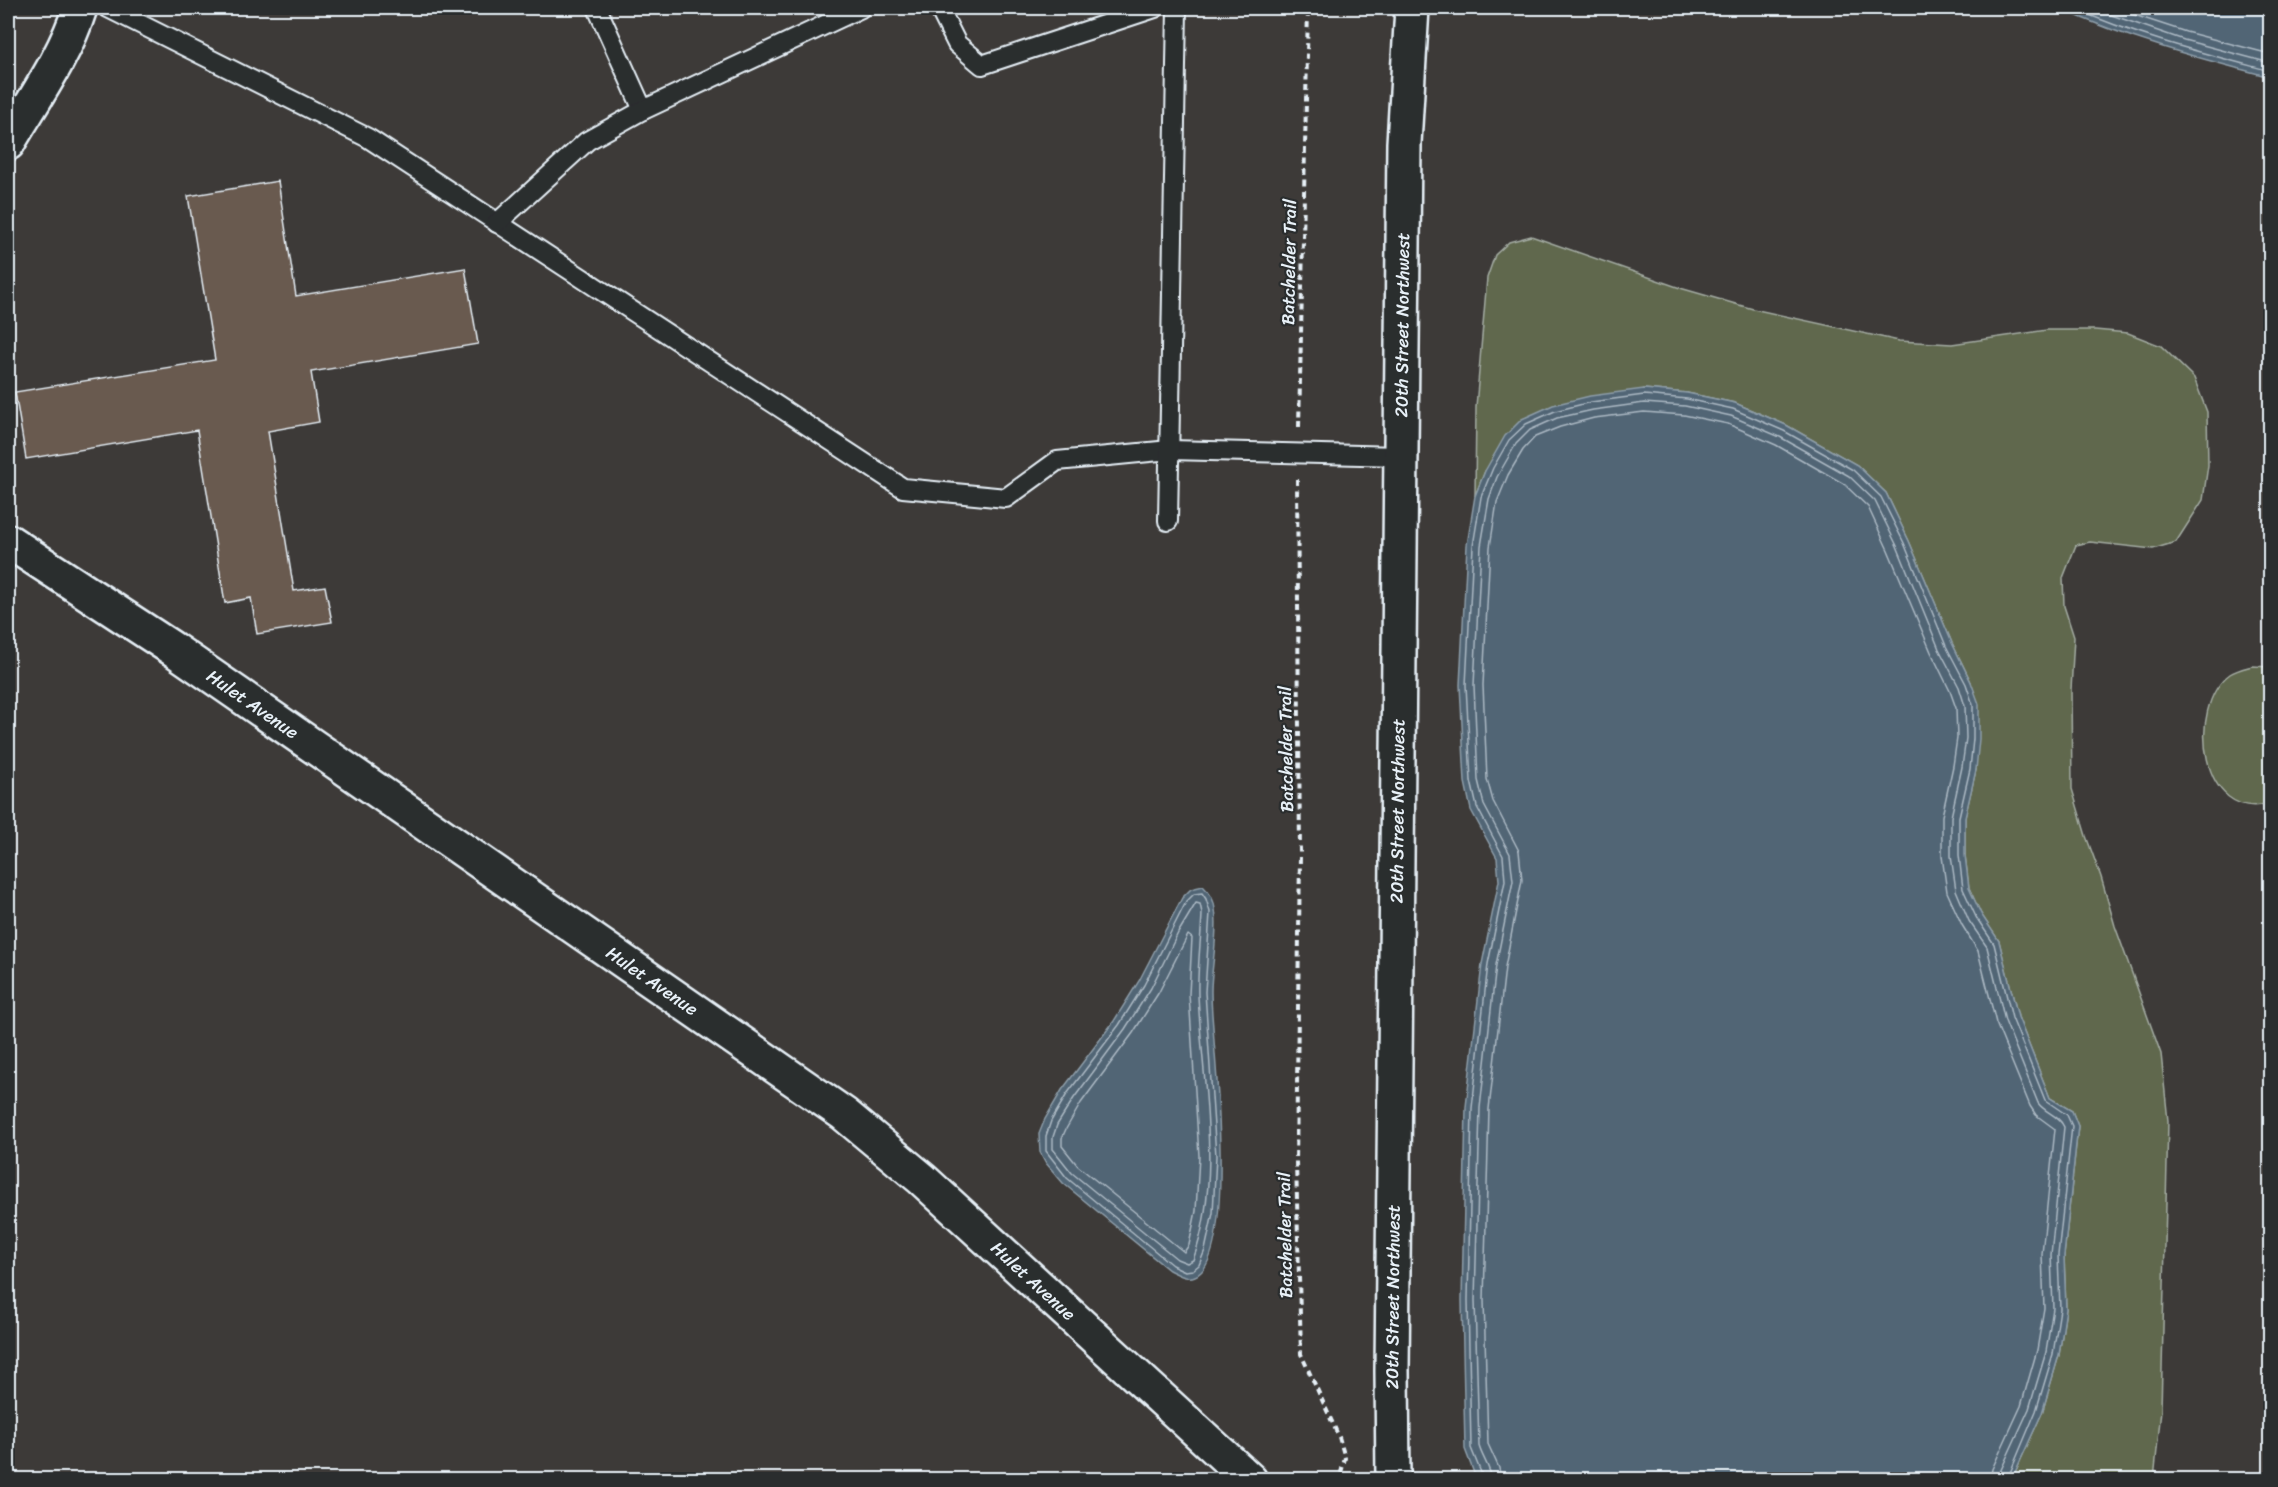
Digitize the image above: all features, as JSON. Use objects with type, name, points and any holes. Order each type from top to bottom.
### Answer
[{"type":"main road","points":[[8,143],[58,59],[80,8]]},
{"type":"main road","name":"20th Street Northwest","points":[[1398,8],[1404,143]]},
{"type":"main road","name":"20th Street Northwest","points":[[1393,1479],[1392,1371],[1404,143],[1412,8]]},
{"type":"main road","name":"Hulet Avenue","points":[[8,541],[173,649],[844,1114],[922,1179],[1250,1479]]},
{"type":"lane","points":[[108,8],[368,138],[903,488],[1006,498],[1057,461],[1170,450],[1400,456]]},
{"type":"lane","points":[[597,8],[643,110]]},
{"type":"lane","points":[[497,223],[587,141],[643,110],[861,8]]},
{"type":"lane","points":[[939,8],[957,44],[982,65],[1155,8]]},
{"type":"lane","points":[[1168,521],[1177,8]]},
{"type":"path","name":"Batchelder Trail","points":[[1308,8],[1298,453],[1300,855],[1296,1162],[1301,1354],[1345,1458],[1339,1479]]},
{"type":"green space","points":[[1531,236],[1680,288],[1753,309],[1899,341],[1952,344],[2047,330],[2128,333],[2161,346],[2194,378],[2207,412],[2208,465],[2203,500],[2176,542],[2153,549],[2090,542],[2076,545],[2063,578],[2064,606],[2074,637],[2071,690],[2072,789],[2115,926],[2161,1054],[2168,1121],[2161,1410],[2154,1479],[2012,1479],[2042,1413],[2059,1355],[2066,1309],[2064,1256],[2078,1126],[2072,1111],[2050,1098],[2018,1017],[1999,941],[1981,914],[1969,888],[1965,855],[1965,817],[1976,770],[1971,682],[1886,493],[1857,465],[1786,425],[1735,403],[1687,393],[1644,389],[1485,471],[1475,496],[1476,407],[1487,278],[1495,255],[1509,242]]},
{"type":"green space","points":[[2252,666],[2270,667],[2270,803],[2247,805],[2228,797],[2215,781],[2207,759],[2205,735],[2208,711],[2216,690],[2230,674]]},
{"type":"water","points":[[2059,8],[2270,8],[2270,77],[2137,38]]},
{"type":"water","points":[[1644,389],[1687,393],[1735,403],[1786,425],[1857,465],[1886,493],[1979,704],[1976,770],[1965,818],[1965,855],[1969,888],[1981,914],[1999,941],[2018,1017],[2050,1098],[2072,1111],[2078,1126],[2064,1256],[2066,1309],[2059,1355],[2042,1413],[2012,1479],[1480,1479],[1474,1473],[1465,1449],[1462,1300],[1466,1107],[1482,964],[1499,881],[1497,858],[1471,810],[1465,782],[1460,685],[1467,545],[1475,496],[1485,471],[1505,436],[1522,419],[1553,405],[1590,396]]},
{"type":"water","points":[[1203,886],[1213,899],[1216,918],[1211,991],[1220,1128],[1219,1205],[1215,1238],[1207,1263],[1195,1276],[1189,1277],[1169,1270],[1063,1183],[1040,1152],[1039,1134],[1062,1090],[1114,1021],[1139,981],[1182,898],[1191,889]]},
{"type":"building","points":[[278,181],[296,296],[465,268],[478,344],[311,372],[319,422],[268,431],[294,591],[325,586],[332,622],[257,634],[251,598],[225,603],[197,430],[26,459],[15,392],[215,360],[188,196]]}]
